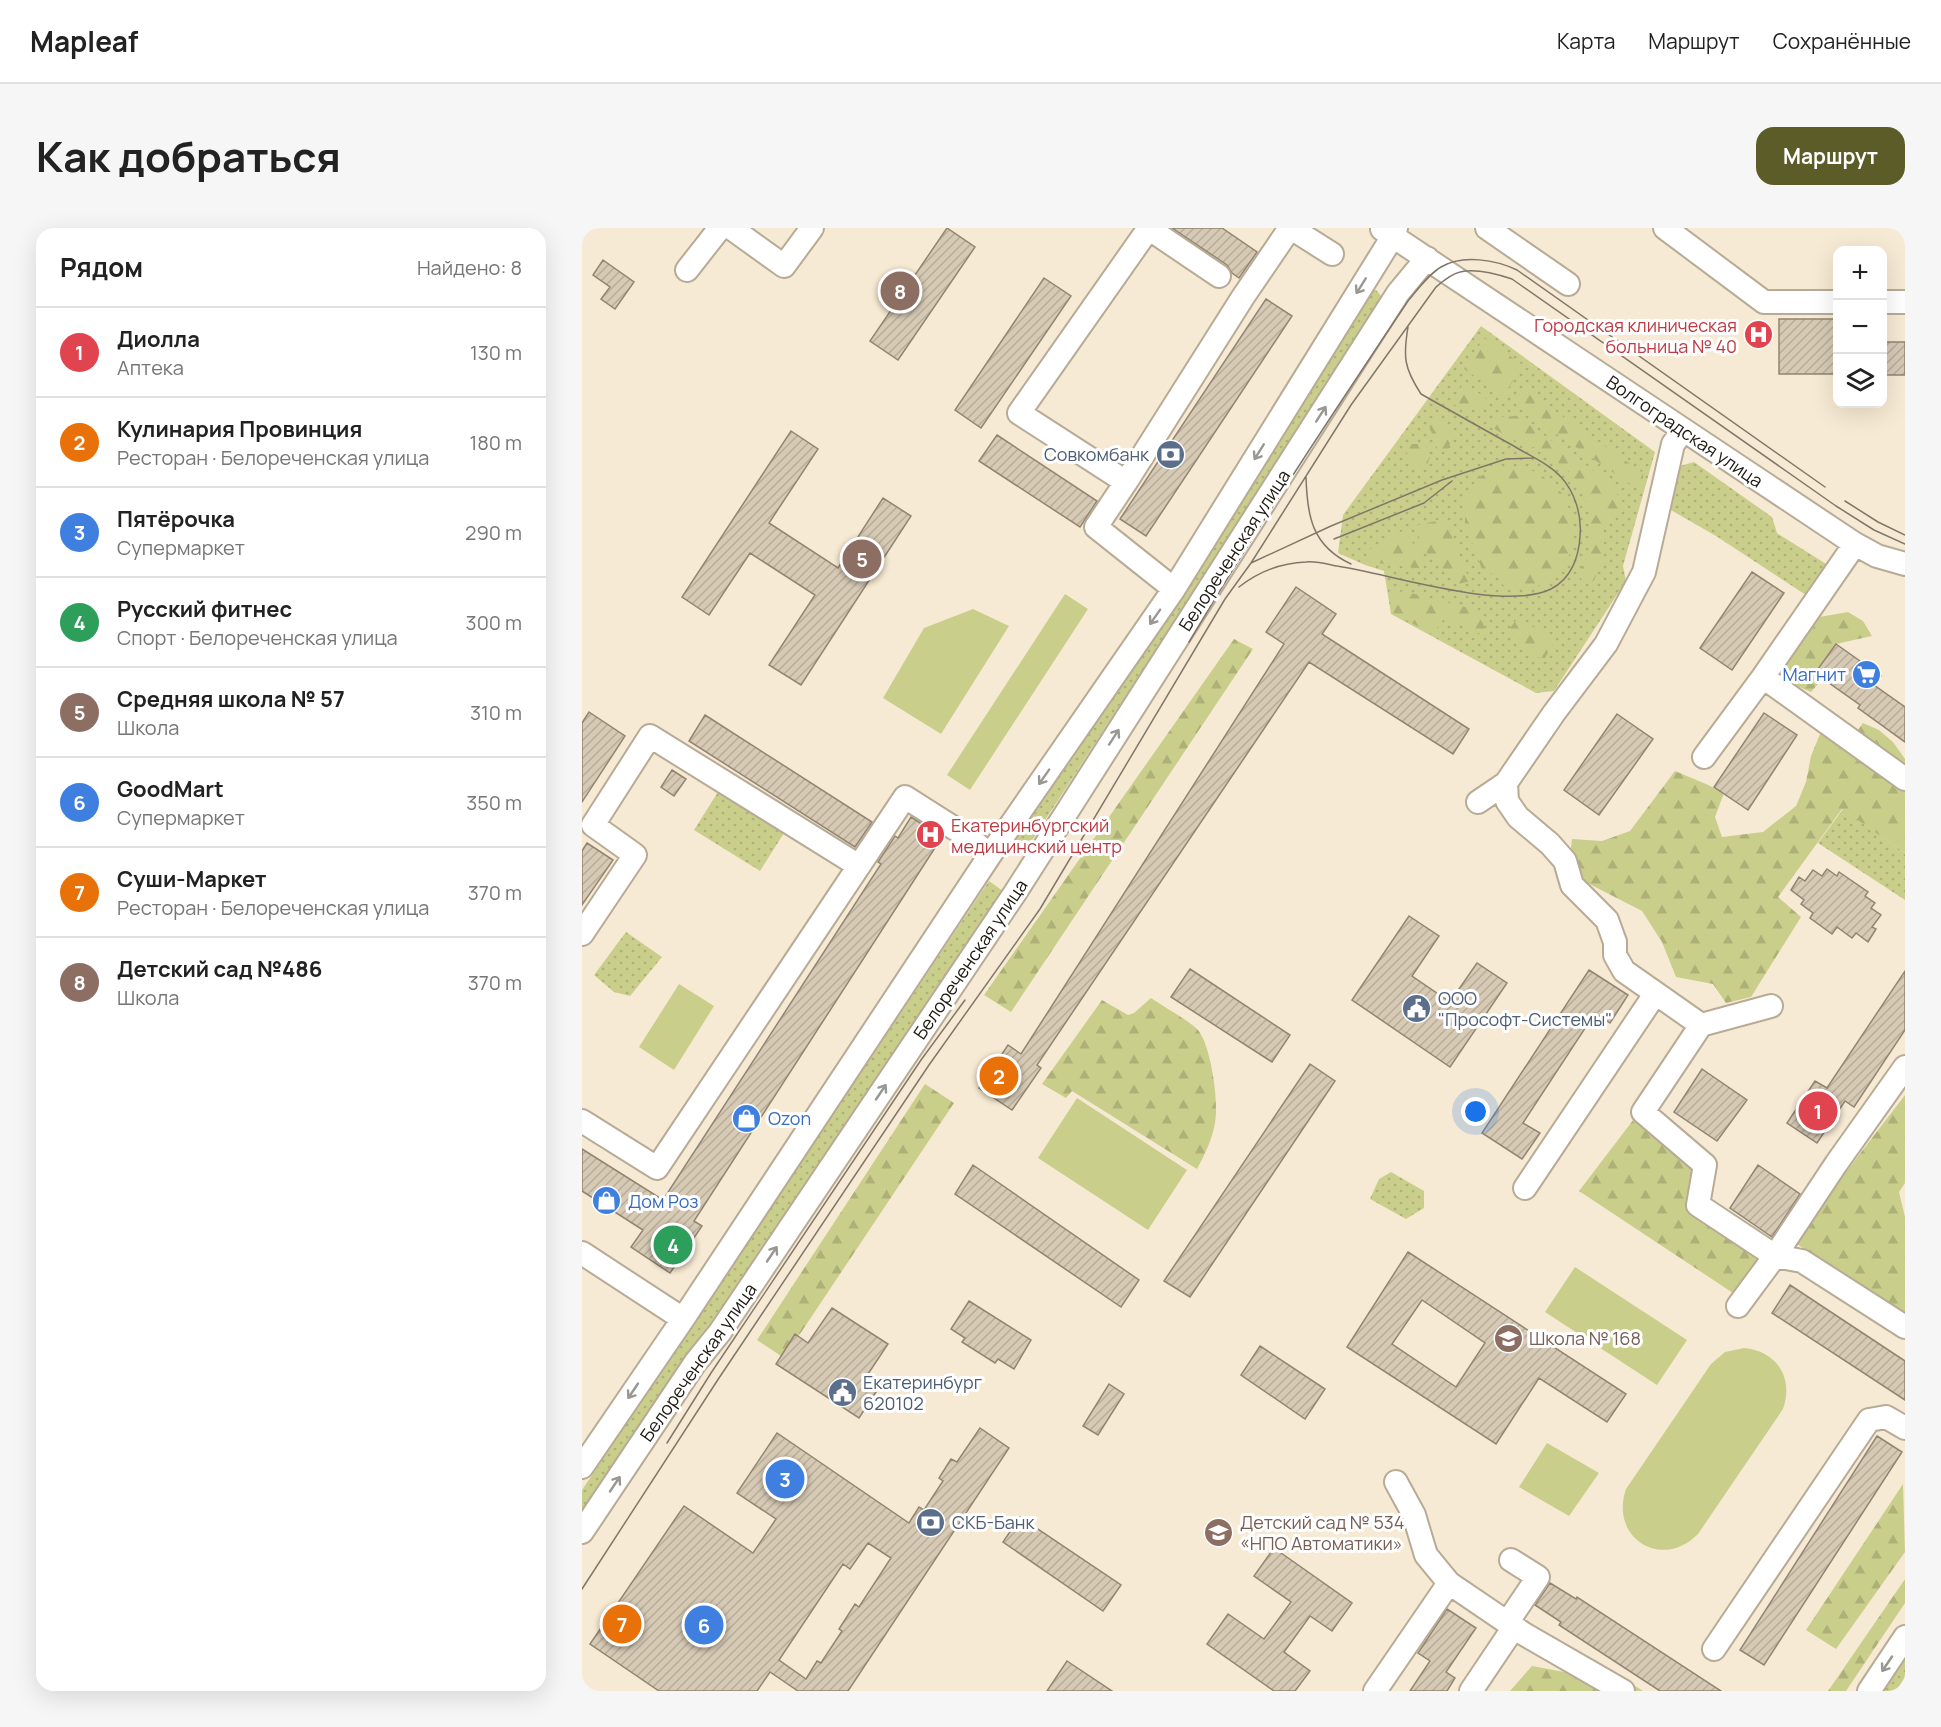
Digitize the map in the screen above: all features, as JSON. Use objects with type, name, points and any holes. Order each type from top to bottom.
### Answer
[{"type":"street","points":[[687,270],[720,228]]},
{"type":"street","points":[[731,228],[784,266],[812,228]]},
{"type":"street","points":[[1126,482],[1019,413],[1148,228],[1218,276]]},
{"type":"street","points":[[1174,590],[1096,527],[1243,297],[1291,228],[1332,254]]},
{"type":"street","points":[[1487,228],[1568,284]]},
{"type":"street","points":[[1665,228],[1764,302],[1833,302]]},
{"type":"street","name":"Волгоградская улица","points":[[1390,231],[1683,431],[1855,544],[1876,556],[1905,564]]},
{"type":"street","name":"Белореченская улица","points":[[582,1467],[683,1319],[990,855],[1174,590],[1390,231]]},
{"type":"street","name":"Белореченская улица","points":[[582,1532],[695,1363],[720,1332],[1008,902],[1398,293],[1427,258]]},
{"type":"street","points":[[1887,302],[1905,302]]},
{"type":"street","points":[[1478,802],[1506,783],[1554,713],[1606,644],[1644,573],[1673,444],[1683,431]]},
{"type":"street","points":[[1704,757],[1763,677],[1855,544]]},
{"type":"street","points":[[1876,556],[1905,579]]},
{"type":"street","points":[[1763,677],[1905,779]]},
{"type":"street","points":[[582,934],[635,855],[593,825],[650,736],[860,866]]},
{"type":"street","points":[[1506,783],[1507,801],[1518,817],[1550,844],[1565,861],[1572,885],[1607,920],[1615,942],[1615,955],[1624,971],[1701,1025]]},
{"type":"street","points":[[582,1121],[657,1168],[905,797],[968,837],[990,855]]},
{"type":"street","points":[[1525,1188],[1655,994]]},
{"type":"street","points":[[1771,1006],[1701,1025],[1643,1112],[1705,1165],[1698,1205],[1775,1256],[1802,1261],[1905,1327]]},
{"type":"street","points":[[1738,1306],[1905,1067]]},
{"type":"street","points":[[582,1253],[683,1319]]},
{"type":"street","points":[[1714,1649],[1869,1420],[1886,1418],[1905,1428]]},
{"type":"street","points":[[1396,1482],[1414,1515],[1426,1555],[1449,1583],[1510,1625],[1623,1691]]},
{"type":"street","points":[[1471,1691],[1538,1577],[1511,1560]]},
{"type":"street","points":[[1375,1691],[1449,1583]]},
{"type":"street","points":[[1869,1691],[1905,1637]]},
{"type":"green space","points":[[1369,290],[1376,290],[1384,299],[1023,854],[1011,846]]},
{"type":"green space","points":[[1481,326],[1655,452],[1623,566],[1626,581],[1554,691],[1536,693],[1391,614],[1384,571],[1338,553],[1343,515]]},
{"type":"green space","points":[[1484,338],[1523,365],[1504,396],[1464,369]]},
{"type":"green space","points":[[1464,382],[1489,401],[1467,413],[1452,403]]},
{"type":"green space","points":[[1525,390],[1643,473],[1643,485],[1636,488],[1527,414],[1512,398],[1519,391]]},
{"type":"green space","points":[[1517,416],[1607,480],[1627,508],[1603,528],[1604,562],[1593,581],[1582,584],[1581,577],[1582,568],[1590,549],[1592,530],[1583,492],[1565,468],[1536,447],[1528,448],[1493,428],[1495,417]]},
{"type":"green space","points":[[1436,418],[1456,432],[1446,452],[1438,451],[1427,419]]},
{"type":"green space","points":[[1407,444],[1425,444],[1430,457],[1425,470],[1419,470],[1404,449]]},
{"type":"green space","points":[[1694,462],[1772,517],[1777,533],[1831,567],[1812,599],[1716,536],[1669,509],[1680,466]]},
{"type":"green space","points":[[1512,468],[1538,472],[1562,493],[1572,516],[1574,545],[1561,572],[1547,584],[1520,589],[1503,585],[1499,572],[1484,575],[1465,523],[1466,499],[1477,478],[1495,469]]},
{"type":"green space","points":[[1445,519],[1470,581],[1459,584],[1426,552],[1418,553],[1424,569],[1370,562],[1370,549],[1404,530],[1414,545],[1418,543],[1418,525]]},
{"type":"green space","points":[[1389,591],[1407,592],[1480,611],[1484,626],[1483,635],[1445,618],[1432,634],[1393,613]]},
{"type":"green space","points":[[1065,594],[1088,609],[970,790],[947,775]]},
{"type":"green space","points":[[973,609],[1009,626],[941,734],[883,698],[924,628]]},
{"type":"green space","points":[[1848,612],[1863,621],[1872,636],[1836,644],[1816,673],[1818,684],[1811,692],[1785,681],[1777,667],[1808,619]]},
{"type":"green space","points":[[1517,619],[1556,638],[1545,658],[1531,657],[1510,628]]},
{"type":"green space","points":[[1234,639],[1253,649],[1011,1012],[984,995]]},
{"type":"green space","points":[[1863,723],[1879,730],[1893,742],[1905,759],[1905,853],[1842,809],[1778,897],[1801,917],[1751,997],[1726,1003],[1713,984],[1676,977],[1662,942],[1642,911],[1568,873],[1572,839],[1602,841],[1630,831],[1675,771],[1724,793],[1715,817],[1722,837],[1763,832],[1796,806],[1806,782],[1811,756],[1820,734],[1846,747]]},
{"type":"green space","points":[[718,792],[784,833],[760,871],[694,830]]},
{"type":"green space","points":[[1843,809],[1905,853],[1905,900],[1818,843]]},
{"type":"green space","points":[[989,881],[1003,891],[582,1518],[582,1490]]},
{"type":"green space","points":[[626,932],[662,957],[630,996],[614,992],[594,975]]},
{"type":"green space","points":[[679,984],[714,1006],[674,1070],[639,1047]]},
{"type":"green space","points":[[1151,998],[1197,1029],[1202,1036],[1210,1060],[1215,1088],[1215,1123],[1208,1147],[1197,1169],[1072,1091],[1066,1098],[1042,1084],[1102,1000],[1128,1015],[1134,1013]]},
{"type":"green space","points":[[925,1084],[954,1103],[784,1358],[757,1340]]},
{"type":"green space","points":[[1905,1095],[1905,1183],[1899,1192],[1905,1217],[1905,1319],[1793,1241]]},
{"type":"green space","points":[[1077,1098],[1187,1170],[1148,1230],[1038,1158]]},
{"type":"green space","points":[[1637,1115],[1695,1169],[1687,1210],[1762,1258],[1739,1297],[1579,1191]]},
{"type":"green space","points":[[1391,1172],[1424,1191],[1424,1208],[1406,1219],[1370,1199],[1379,1179]]},
{"type":"green space","points":[[1575,1267],[1687,1340],[1657,1385],[1545,1312]]},
{"type":"green space","points":[[1744,1348],[1766,1354],[1780,1368],[1786,1387],[1783,1409],[1698,1534],[1684,1545],[1669,1549],[1655,1549],[1642,1544],[1632,1535],[1625,1522],[1623,1507],[1626,1489],[1711,1364],[1725,1352]]},
{"type":"green space","points":[[1547,1443],[1599,1473],[1569,1516],[1519,1487]]},
{"type":"green space","points":[[1903,1484],[1905,1552],[1836,1649],[1806,1630]]},
{"type":"green space","points":[[1905,1579],[1905,1603],[1846,1691],[1828,1691]]},
{"type":"green space","points":[[1905,1657],[1905,1677],[1896,1691],[1883,1691]]},
{"type":"green space","points":[[1595,1660],[1643,1691],[1510,1691],[1532,1666],[1570,1673]]},
{"type":"building","points":[[947,228],[975,247],[898,360],[870,341]]},
{"type":"building","points":[[1172,228],[1222,228],[1257,252],[1239,278],[1227,265]]},
{"type":"building","points":[[603,260],[634,282],[615,309],[601,299],[610,287],[593,275]]},
{"type":"building","points":[[1044,278],[1071,296],[981,428],[955,410]]},
{"type":"building","points":[[1266,299],[1292,316],[1146,536],[1120,519]]},
{"type":"building","points":[[1779,319],[1833,319],[1833,374],[1779,374]]},
{"type":"building","points":[[1887,342],[1905,342],[1905,375],[1887,375]]},
{"type":"building","points":[[791,431],[818,449],[769,523],[838,568],[883,498],[911,516],[801,685],[769,665],[815,595],[750,553],[709,615],[682,597]]},
{"type":"building","points":[[997,435],[1097,501],[1080,527],[979,461]]},
{"type":"building","points":[[1752,572],[1784,593],[1732,670],[1700,648]]},
{"type":"building","points":[[1296,587],[1336,614],[1322,634],[1469,729],[1453,754],[1309,662],[1037,1065],[1041,1068],[1012,1110],[979,1088],[1008,1045],[1021,1054],[1284,644],[1266,632]]},
{"type":"building","points":[[1836,644],[1881,676],[1874,685],[1905,707],[1905,742],[1858,708],[1860,705],[1815,673]]},
{"type":"building","points":[[589,712],[625,736],[582,802],[582,723]]},
{"type":"building","points":[[1764,713],[1797,735],[1748,810],[1714,787]]},
{"type":"building","points":[[1617,714],[1653,739],[1599,815],[1564,790]]},
{"type":"building","points":[[705,715],[872,822],[855,847],[689,741]]},
{"type":"building","points":[[672,770],[686,779],[674,796],[661,787]]},
{"type":"building","points":[[911,817],[942,837],[694,1221],[702,1226],[670,1273],[631,1247],[643,1230],[582,1191],[582,1149],[663,1200],[881,864],[878,862],[895,836],[898,838]]},
{"type":"building","points":[[587,843],[613,860],[582,905],[582,851]]},
{"type":"building","points":[[1827,869],[1837,876],[1839,872],[1868,892],[1865,896],[1875,903],[1871,908],[1881,915],[1872,927],[1876,929],[1868,942],[1856,933],[1852,938],[1837,927],[1832,934],[1810,918],[1813,913],[1801,904],[1804,900],[1791,890],[1799,877],[1805,881],[1813,870],[1822,876]]},
{"type":"building","points":[[1409,916],[1439,936],[1412,976],[1450,1002],[1477,963],[1507,983],[1450,1067],[1352,1000]]},
{"type":"building","points":[[1190,969],[1290,1035],[1272,1062],[1171,997]]},
{"type":"building","points":[[1589,970],[1628,995],[1610,1023],[1595,1013],[1523,1123],[1540,1133],[1522,1159],[1482,1133]]},
{"type":"building","points":[[1905,971],[1905,1030],[1854,1107],[1845,1101],[1817,1143],[1787,1123],[1815,1081],[1827,1088]]},
{"type":"building","points":[[1310,1064],[1335,1081],[1190,1297],[1164,1281]]},
{"type":"building","points":[[1702,1069],[1747,1100],[1717,1141],[1674,1112]]},
{"type":"building","points":[[973,1165],[1139,1280],[1121,1307],[955,1194]]},
{"type":"building","points":[[1758,1165],[1800,1194],[1772,1237],[1730,1208]]},
{"type":"building","points":[[1408,1252],[1626,1394],[1607,1422],[1539,1378],[1496,1444],[1347,1347]],"holes":[[[1422,1300],[1485,1343],[1456,1387],[1392,1344]]]},
{"type":"building","points":[[1790,1285],[1905,1361],[1905,1400],[1772,1313]]},
{"type":"building","points":[[969,1301],[1031,1340],[1014,1369],[998,1359],[995,1363],[962,1342],[965,1338],[951,1329]]},
{"type":"building","points":[[832,1308],[888,1344],[864,1380],[878,1389],[859,1418],[776,1364],[795,1334],[808,1343]]},
{"type":"building","points":[[1260,1346],[1325,1389],[1305,1419],[1241,1375]]},
{"type":"building","points":[[1109,1384],[1124,1394],[1098,1435],[1083,1426]]},
{"type":"building","points":[[980,1428],[1009,1448],[848,1691],[798,1691],[770,1672],[757,1691],[659,1691],[590,1644],[684,1506],[753,1553],[776,1519],[737,1493],[777,1433],[909,1523],[919,1507],[924,1510],[943,1481],[939,1478],[951,1459],[957,1462]],"holes":[[[868,1543],[891,1558],[859,1607],[855,1604],[839,1629],[842,1631],[821,1663],[817,1661],[806,1679],[779,1660],[843,1564],[850,1569]]]},
{"type":"building","points":[[1877,1436],[1902,1452],[1764,1665],[1740,1650]]},
{"type":"building","points":[[1020,1517],[1121,1585],[1103,1611],[1003,1542]]},
{"type":"building","points":[[1274,1548],[1352,1603],[1332,1631],[1310,1616],[1284,1652],[1310,1671],[1295,1691],[1274,1691],[1207,1644],[1228,1614],[1264,1639],[1291,1602],[1254,1576]]},
{"type":"building","points":[[1550,1583],[1576,1599],[1577,1597],[1721,1691],[1660,1691],[1559,1625],[1561,1622],[1535,1605]]},
{"type":"building","points":[[1447,1609],[1476,1628],[1446,1672],[1455,1678],[1447,1691],[1410,1691],[1430,1661],[1418,1653]]},
{"type":"building","points":[[1067,1661],[1112,1691],[1047,1691]]},
{"type":"tram line","points":[[1189,642],[1269,513],[1408,301],[1436,270],[1450,263],[1469,260],[1490,261],[1517,270],[1825,487]]},
{"type":"tram line","points":[[582,1589],[719,1378],[929,1065],[1040,909],[1225,599],[1251,563],[1351,405],[1436,287],[1444,280],[1466,271],[1480,271],[1512,279],[1836,506],[1874,530],[1905,544]]},
{"type":"tram line","points":[[1239,587],[1270,569],[1288,564],[1310,562],[1476,594],[1530,595],[1558,585],[1573,567],[1579,544],[1579,512],[1566,483],[1544,463],[1421,394],[1411,377],[1406,362],[1408,327]]},
{"type":"tram line","points":[[1251,563],[1331,526],[1442,480],[1506,459],[1533,458]]},
{"type":"tram line","points":[[1306,477],[1308,505],[1314,528],[1328,548],[1351,564]]},
{"type":"tram line","points":[[1334,539],[1424,503],[1452,481]]},
{"type":"tram line","points":[[1845,501],[1878,522],[1905,535]]},
{"type":"tram line","points":[[667,1443],[711,1373],[921,1060],[965,1000]]},
{"type":"place","name":"Детский сад №486","points":[[900,291]]},
{"type":"place","name":"Городская клиническая больница № 40","points":[[1758,335]]},
{"type":"place","name":"Совкомбанк","points":[[1170,454]]},
{"type":"place","name":"Средняя школа № 57","points":[[862,559]]},
{"type":"place","name":"Магнит","points":[[1867,674]]},
{"type":"place","name":"Екатеринбургский медицинский центр","points":[[930,835]]},
{"type":"place","name":"ООО \"Прософт-Системы\"","points":[[1417,1008]]},
{"type":"place","name":"Кулинария Провинция","points":[[999,1076]]},
{"type":"place","name":"Диолла","points":[[1818,1111]]},
{"type":"place","name":"Ozon","points":[[747,1118]]},
{"type":"place","name":"Дом Роз","points":[[607,1201]]},
{"type":"place","name":"Русский фитнес","points":[[673,1245]]},
{"type":"place","name":"Школа № 168","points":[[1508,1338]]},
{"type":"place","name":"Екатеринбург 620102","points":[[842,1392]]},
{"type":"place","name":"Пятёрочка","points":[[785,1479]]},
{"type":"place","name":"СКБ-Банк","points":[[931,1522]]},
{"type":"place","name":"Детский сад № 534 «НПО Автоматики»","points":[[1219,1532]]},
{"type":"place","name":"Суши-Маркет","points":[[622,1624]]},
{"type":"place","name":"GoodMart","points":[[704,1625]]}]
